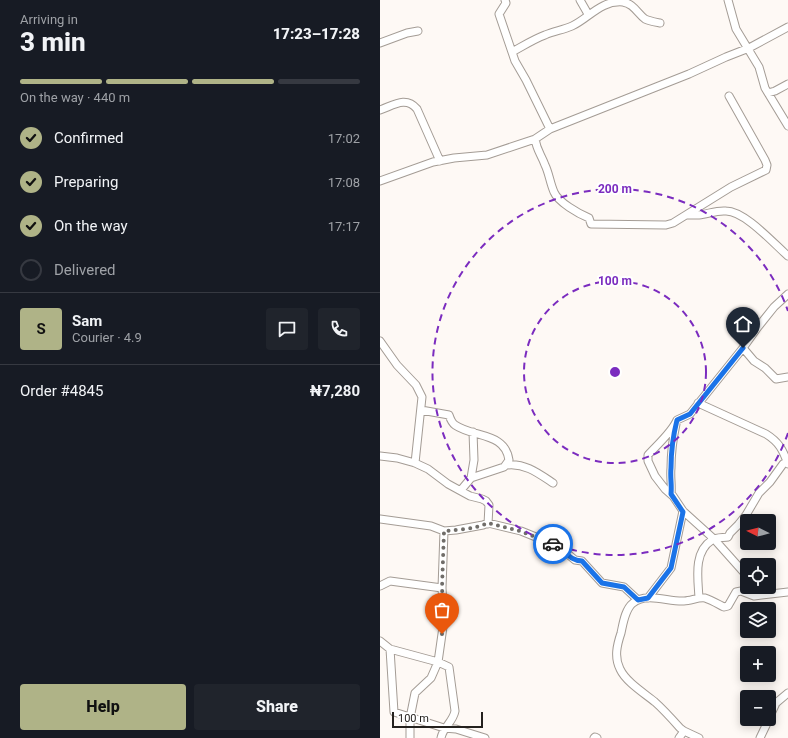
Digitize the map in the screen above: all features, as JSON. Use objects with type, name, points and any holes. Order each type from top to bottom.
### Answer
[{"type":"street","points":[[505,0],[506,3],[499,14],[504,32],[515,61],[550,129]]},
{"type":"street","points":[[580,0],[588,14]]},
{"type":"street","points":[[728,0],[736,29],[749,48],[759,67],[768,93],[788,126]]},
{"type":"street","points":[[512,52],[544,35],[574,25],[588,14],[608,3],[624,2],[634,7],[645,19],[660,23]]},
{"type":"street","points":[[380,181],[433,162],[454,158],[487,155],[535,139],[550,129],[749,48],[788,27]]},
{"type":"street","points":[[380,43],[407,33],[418,31]]},
{"type":"street","points":[[768,93],[788,84]]},
{"type":"street","points":[[535,139],[536,149],[544,162],[557,197],[582,215],[589,218],[590,224],[666,225],[673,223],[730,187],[766,170],[767,165],[765,160],[729,96]]},
{"type":"street","points":[[380,110],[402,102],[412,103],[417,109],[440,161]]},
{"type":"street","points":[[686,215],[699,215],[717,211],[732,211],[739,214],[755,226],[788,256]]},
{"type":"street","points":[[740,568],[714,539],[683,512],[671,494],[655,476],[648,461],[648,455],[676,424],[677,420],[690,414],[762,322],[788,294]]},
{"type":"street","points":[[380,341],[419,390],[422,397],[415,463]]},
{"type":"street","points":[[743,348],[754,361],[765,368],[776,379],[788,377]]},
{"type":"street","points":[[698,403],[772,438],[784,450],[786,465],[759,493],[746,515],[730,532],[728,537],[714,539],[705,546],[700,557],[698,571],[699,598]]},
{"type":"street","points":[[421,410],[448,415],[454,425],[499,441],[505,448],[509,460],[504,468],[471,478]]},
{"type":"street","points":[[671,494],[672,483],[670,470],[673,437],[677,420]]},
{"type":"street","points":[[461,490],[471,478],[474,460],[473,432]]},
{"type":"street","points":[[380,456],[397,458],[415,463],[428,469],[448,484],[470,496],[486,501],[488,504],[488,524]]},
{"type":"street","points":[[506,465],[522,465],[553,483]]},
{"type":"street","points":[[648,598],[671,568],[683,512]]},
{"type":"street","points":[[380,519],[424,525],[444,531],[488,524],[520,531],[558,546],[575,560],[582,561],[602,583],[624,587],[638,600]]},
{"type":"street","points":[[410,738],[410,718],[415,693],[431,678],[438,662],[444,620],[442,588],[444,531]]},
{"type":"street","points":[[380,586],[390,581],[442,588]]},
{"type":"street","points":[[699,738],[684,731],[655,702],[636,687],[620,670],[616,652],[624,620],[632,603],[638,600],[648,598],[682,601],[706,598],[724,607],[728,606],[736,592],[740,591]]},
{"type":"street","points":[[776,593],[788,592]]},
{"type":"street","points":[[749,594],[754,596],[764,594]]},
{"type":"street","points":[[380,641],[390,649],[438,662],[449,667],[454,698],[454,716],[444,728],[441,738]]},
{"type":"street","points":[[390,649],[394,712],[444,728],[456,729],[486,738]]},
{"type":"street","points":[[776,703],[788,693]]},
{"type":"street","points":[[760,738],[766,726]]},
{"type":"street","points":[[678,738],[684,731]]},
{"type":"way so far","points":[[442,634],[444,620],[442,588],[444,531],[488,523],[520,531],[553,544]]},
{"type":"route","points":[[553,544],[558,546],[575,560],[582,561],[602,583],[624,587],[638,600],[648,598],[671,568],[683,512],[671,494],[672,483],[670,470],[673,437],[677,420],[690,414],[743,348]]}]
